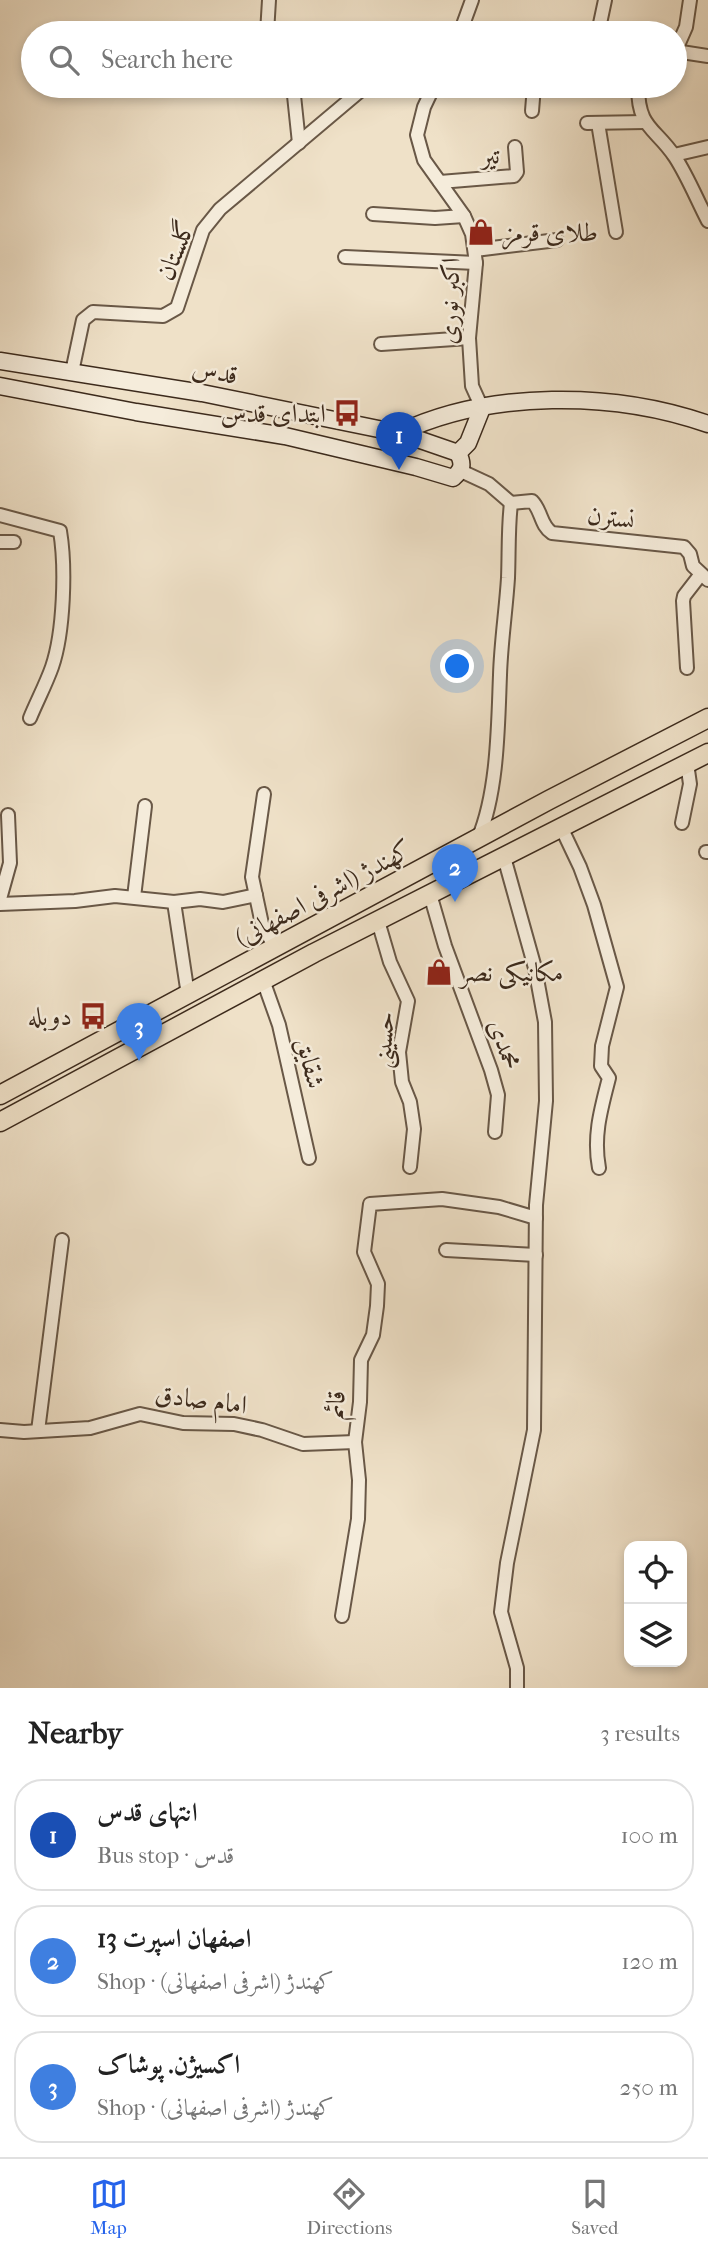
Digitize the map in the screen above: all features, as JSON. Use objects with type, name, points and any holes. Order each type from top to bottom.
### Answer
[{"type":"main road","name":"قدس","points":[[0,361],[202,393],[399,433],[458,453]]},
{"type":"main road","points":[[7,387],[18,364]]},
{"type":"main road","name":"قدس","points":[[7,387],[136,412],[285,436],[457,474]]},
{"type":"main road","points":[[399,433],[426,421],[482,408],[537,401],[583,401],[642,408],[708,424]]},
{"type":"main road","points":[[457,474],[463,462],[458,453],[468,443],[482,408]]},
{"type":"main road","name":"کهندژ (اشرفی اصفهانی)","points":[[0,1095],[708,718]]},
{"type":"main road","name":"کهندژ (اشرفی اصفهانی)","points":[[0,1122],[263,980],[708,753]]},
{"type":"main road","points":[[129,1027],[138,1047]]},
{"type":"street","points":[[268,21],[270,0]]},
{"type":"street","points":[[464,21],[472,0]]},
{"type":"street","points":[[601,21],[605,0]]},
{"type":"street","points":[[687,21],[690,0]]},
{"type":"street","points":[[687,53],[708,56]]},
{"type":"street","points":[[294,98],[299,143]]},
{"type":"street","name":"گلستان","points":[[72,372],[83,320],[93,312],[163,316],[177,308],[203,230],[220,209],[352,98]]},
{"type":"street","name":"اکبر نوری","points":[[428,98],[417,135],[424,160],[464,216],[472,234],[475,257],[469,338],[472,386],[482,408]]},
{"type":"street","points":[[532,111],[533,98]]},
{"type":"street","points":[[638,98],[645,122],[674,155],[708,221]]},
{"type":"street","points":[[617,232],[593,123],[645,122]]},
{"type":"street","points":[[674,155],[708,146]]},
{"type":"street","name":"تیر","points":[[440,182],[514,176],[517,172],[515,147]]},
{"type":"street","points":[[373,214],[435,218],[464,216]]},
{"type":"street","points":[[345,257],[475,257],[557,240]]},
{"type":"street","points":[[381,344],[469,338]]},
{"type":"street","points":[[457,474],[489,484],[511,503],[508,577],[501,643],[499,724],[488,812],[478,839]]},
{"type":"street","name":"نسترن","points":[[511,503],[532,501],[544,526],[552,533],[684,548],[690,554],[693,566],[705,577]]},
{"type":"street","points":[[0,515],[60,531],[64,555],[61,615],[53,665],[30,718]]},
{"type":"street","points":[[0,542],[14,542]]},
{"type":"street","points":[[687,668],[683,601],[684,596],[705,577]]},
{"type":"street","points":[[682,823],[690,784],[687,763]]},
{"type":"street","points":[[264,794],[252,877],[262,924],[275,948]]},
{"type":"street","points":[[134,897],[145,806]]},
{"type":"street","points":[[8,815],[10,863],[0,902],[75,901],[115,896],[174,902],[200,899],[223,902],[256,895]]},
{"type":"street","points":[[561,827],[594,905],[617,987],[602,1046],[601,1066],[609,1078],[597,1124],[596,1151],[599,1168]]},
{"type":"street","points":[[504,857],[535,968],[545,1023],[547,1101],[536,1218],[534,1430],[507,1563],[501,1612],[517,1668],[517,1688]]},
{"type":"street","name":"محمدی","points":[[430,894],[445,946],[491,1070],[498,1096],[495,1132]]},
{"type":"street","points":[[174,902],[188,995]]},
{"type":"street","name":"حسینی","points":[[378,921],[390,962],[408,1001],[399,1052],[402,1082],[410,1102],[414,1129],[410,1167]]},
{"type":"street","name":"شقایق","points":[[263,980],[279,1025],[309,1158]]},
{"type":"street","name":"قائم","points":[[342,1616],[358,1519],[359,1479],[355,1441],[360,1402],[361,1360],[373,1335],[379,1284],[364,1252],[370,1204],[442,1199],[499,1207],[536,1218]]},
{"type":"street","points":[[38,1431],[62,1240]]},
{"type":"street","points":[[446,1250],[536,1255]]},
{"type":"street","name":"امام صادق","points":[[0,1430],[90,1428],[140,1414],[183,1423],[234,1424],[303,1444],[355,1441]]},
{"type":"place","name":"طلای قرمز","points":[[481,232]]},
{"type":"place","name":"ابتدای قدس","points":[[347,413]]},
{"type":"place","name":"انتهای قدس","points":[[399,470]]},
{"type":"place","name":"اصفهان اسپرت 13","points":[[455,902]]},
{"type":"place","name":"مکانیکی نصر","points":[[439,972]]},
{"type":"place","name":"دوبله","points":[[93,1016]]},
{"type":"place","name":"اکسیژن. پوشاک","points":[[139,1061]]}]
